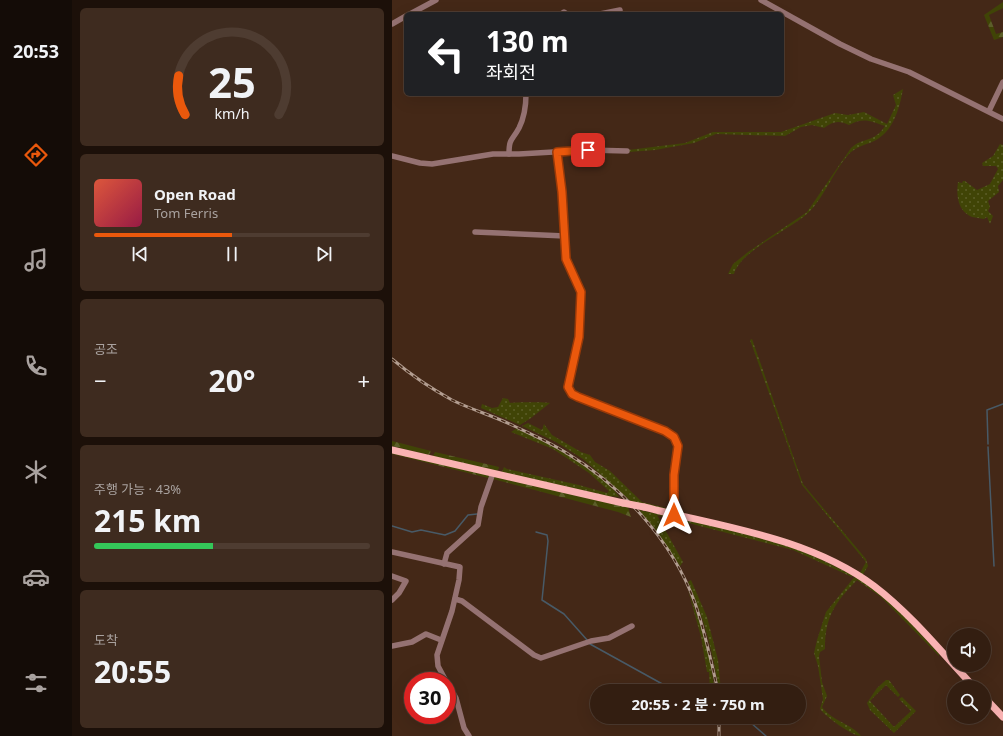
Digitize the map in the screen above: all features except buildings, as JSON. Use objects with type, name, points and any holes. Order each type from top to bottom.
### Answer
[{"type":"main road","points":[[392,450],[785,542],[821,556],[856,573],[900,608],[967,680]]},
{"type":"main road","points":[[991,704],[1003,717]]},
{"type":"street","points":[[414,12],[436,0]]},
{"type":"street","points":[[761,0],[783,12]]},
{"type":"street","points":[[610,12],[620,10]]},
{"type":"street","points":[[784,13],[840,44],[871,59],[909,72],[1003,119]]},
{"type":"street","points":[[392,24],[404,17]]},
{"type":"street","points":[[989,111],[1003,82]]},
{"type":"street","points":[[509,154],[509,141],[519,128],[523,119],[526,96]]},
{"type":"street","points":[[392,156],[420,163],[432,164],[486,155],[588,150],[627,152]]},
{"type":"street","points":[[557,152],[568,265],[581,292],[579,337],[568,383],[569,390],[578,397],[665,431],[674,437],[678,446],[674,475],[674,515]]},
{"type":"street","points":[[476,232],[565,236]]},
{"type":"street","points":[[444,564],[447,553],[478,525],[481,507],[493,473]]},
{"type":"street","points":[[392,552],[460,567],[455,599],[441,640],[437,661],[442,672]]},
{"type":"street","points":[[392,576],[406,581],[392,600]]},
{"type":"street","points":[[455,599],[462,601],[534,655],[541,658],[591,641],[609,638],[632,626]]},
{"type":"street","points":[[392,646],[412,642],[426,634],[441,640]]},
{"type":"street","points":[[456,698],[464,728],[470,736]]},
{"type":"green space","points":[[1003,2],[1003,8],[989,15],[996,34],[1003,32],[1003,37],[994,40],[984,15]]},
{"type":"green space","points":[[903,89],[897,113],[890,127],[885,133],[872,142],[853,150],[838,169],[814,207],[799,220],[755,249],[738,265],[734,274],[728,274],[733,264],[807,212],[851,148],[860,142],[873,138],[885,126],[863,120],[849,125],[842,122],[836,122],[824,128],[812,125],[801,127],[785,136],[716,134],[694,143],[655,150],[629,152],[628,150],[685,143],[713,132],[781,132],[835,113],[848,115],[864,112],[887,124],[896,105],[893,95]]},
{"type":"green space","points":[[1000,144],[1003,145],[1003,180],[998,186],[999,192],[988,201],[990,207],[988,211],[993,216],[990,224],[987,217],[984,219],[972,217],[964,211],[958,198],[958,182],[962,183],[965,181],[977,190],[990,184],[998,169],[996,166],[983,166],[982,163],[993,156]]},
{"type":"green space","points":[[752,339],[803,484],[866,559],[868,566],[862,576],[838,562],[680,513],[783,538],[819,551],[860,573],[866,562],[802,485],[750,340]]},
{"type":"green space","points":[[503,398],[508,399],[510,403],[550,403],[520,425],[481,408],[482,404],[492,408],[498,407]]},
{"type":"green space","points":[[528,423],[542,430],[544,424],[552,435],[581,452],[590,455],[595,462],[610,471],[642,502],[670,509],[668,511],[632,502],[583,459],[556,442],[522,426]]},
{"type":"green space","points":[[517,428],[587,466],[611,486],[619,497],[611,497],[502,472],[504,467],[507,469],[579,485],[607,493],[609,491],[589,473],[553,449],[511,432]]},
{"type":"green space","points":[[392,441],[431,451],[429,455],[392,446]]},
{"type":"green space","points":[[392,451],[490,474],[488,478],[392,454]]},
{"type":"green space","points":[[435,452],[499,468],[497,471],[433,456]]},
{"type":"green space","points":[[494,475],[628,507],[631,517],[618,512],[493,479]]},
{"type":"green space","points":[[639,510],[724,528],[797,548],[853,575],[852,577],[793,550],[657,515],[683,562],[680,566],[654,528]]},
{"type":"green space","points":[[856,575],[895,606],[939,654],[939,656],[881,597],[857,580],[837,603],[829,619],[825,638],[825,649],[820,652],[819,656],[822,682],[827,696],[822,707],[831,716],[853,728],[861,736],[839,726],[820,709],[823,699],[818,666],[814,653],[826,612]]},
{"type":"green space","points":[[691,580],[707,617],[718,660],[720,684],[718,684],[711,649],[694,595],[688,582]]},
{"type":"green space","points":[[688,590],[707,642],[714,684],[710,684],[709,672],[707,672],[701,637]]},
{"type":"green space","points":[[886,680],[889,680],[900,695],[898,697],[886,685],[870,701],[894,727],[911,711],[899,699],[902,697],[916,711],[894,733],[870,710],[867,703],[877,688]]},
{"type":"waterway","points":[[988,444],[987,410],[1003,404]]},
{"type":"waterway","points":[[988,447],[994,566]]},
{"type":"waterway","points":[[392,526],[412,532],[421,530],[445,535],[455,531],[468,515],[477,514]]},
{"type":"waterway","points":[[536,532],[547,535],[548,541],[542,600],[564,614],[588,641]]},
{"type":"waterway","points":[[590,644],[662,684]]},
{"type":"waterway","points":[[752,724],[766,736]]},
{"type":"railway","points":[[392,359],[421,381],[452,400],[506,422],[559,448],[606,481],[625,498],[659,537],[685,580],[695,603],[702,625],[716,684]]},
{"type":"railway","points":[[719,724],[719,736]]},
{"type":"route","points":[[588,150],[557,152],[562,192],[566,259],[581,292],[579,337],[568,387],[572,394],[578,397],[665,431],[674,437],[678,443],[678,452],[674,475],[674,515]]}]
